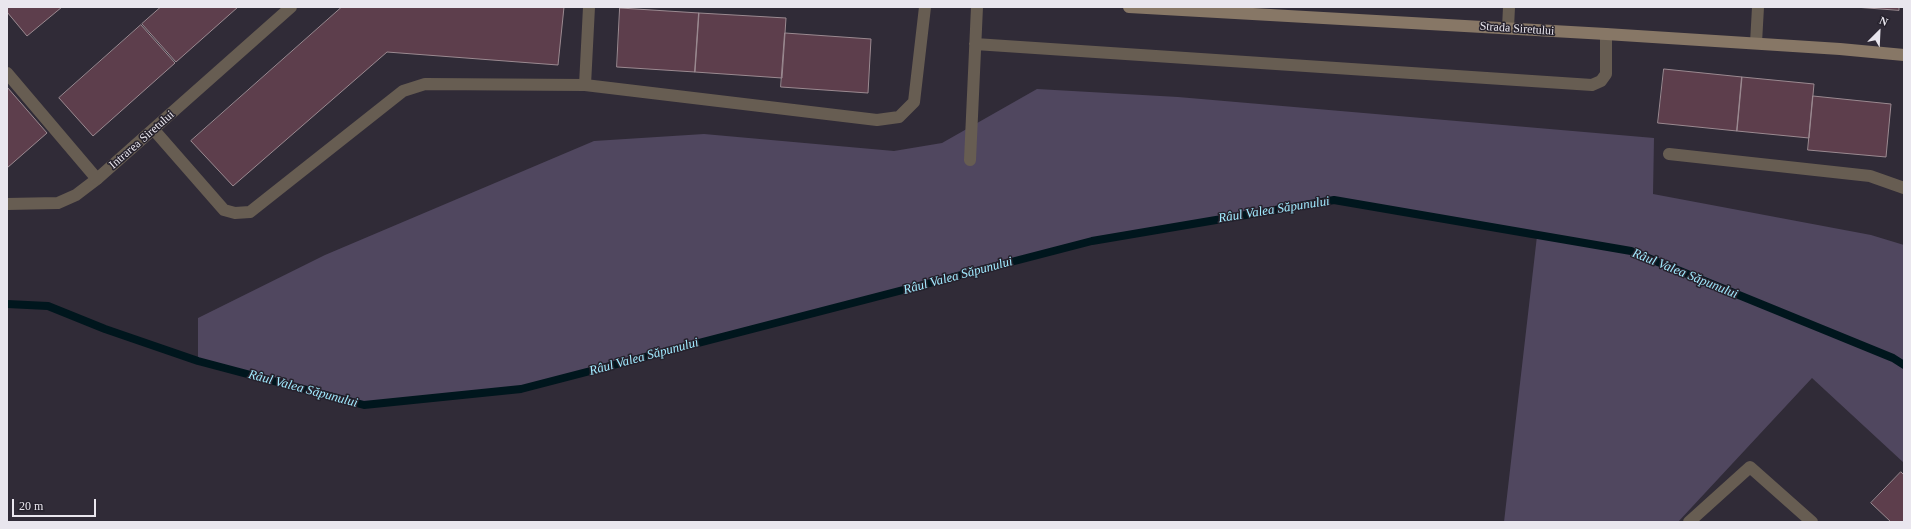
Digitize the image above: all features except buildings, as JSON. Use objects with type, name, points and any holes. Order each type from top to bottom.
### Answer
[{"type":"street","name":"Intrarea Siretului","points":[[7,204],[58,203],[76,195],[154,130],[291,7]]},
{"type":"street","points":[[585,85],[589,7]]},
{"type":"street","points":[[154,130],[224,210],[242,213],[250,212],[403,91],[425,84],[585,85],[878,120],[899,117],[914,102],[925,7]]},
{"type":"street","points":[[970,160],[977,7]]},
{"type":"street","name":"Strada Siretului","points":[[1129,7],[1606,34],[1904,55]]},
{"type":"street","points":[[1508,28],[1509,7]]},
{"type":"street","points":[[1756,44],[1758,7]]},
{"type":"street","points":[[975,44],[1592,85],[1602,81],[1606,74],[1606,34]]},
{"type":"street","points":[[7,73],[97,179]]},
{"type":"street","points":[[1669,154],[1870,176],[1904,188]]},
{"type":"street","points":[[1689,522],[1750,467],[1812,522]]},
{"type":"shaded area","points":[[1037,89],[1178,97],[1654,138],[1653,194],[1871,235],[1904,245],[1904,463],[1812,378],[1678,522],[1504,522],[1537,236],[1334,200],[1092,241],[521,389],[364,405],[198,361],[198,318],[325,255],[594,141],[704,134],[894,151],[942,143]]},
{"type":"waterway","name":"Râul Valea Săpunului","points":[[7,304],[48,306],[105,329],[198,361],[364,405],[521,389],[1092,241],[1334,200],[1631,251],[1893,358],[1904,365]]}]
